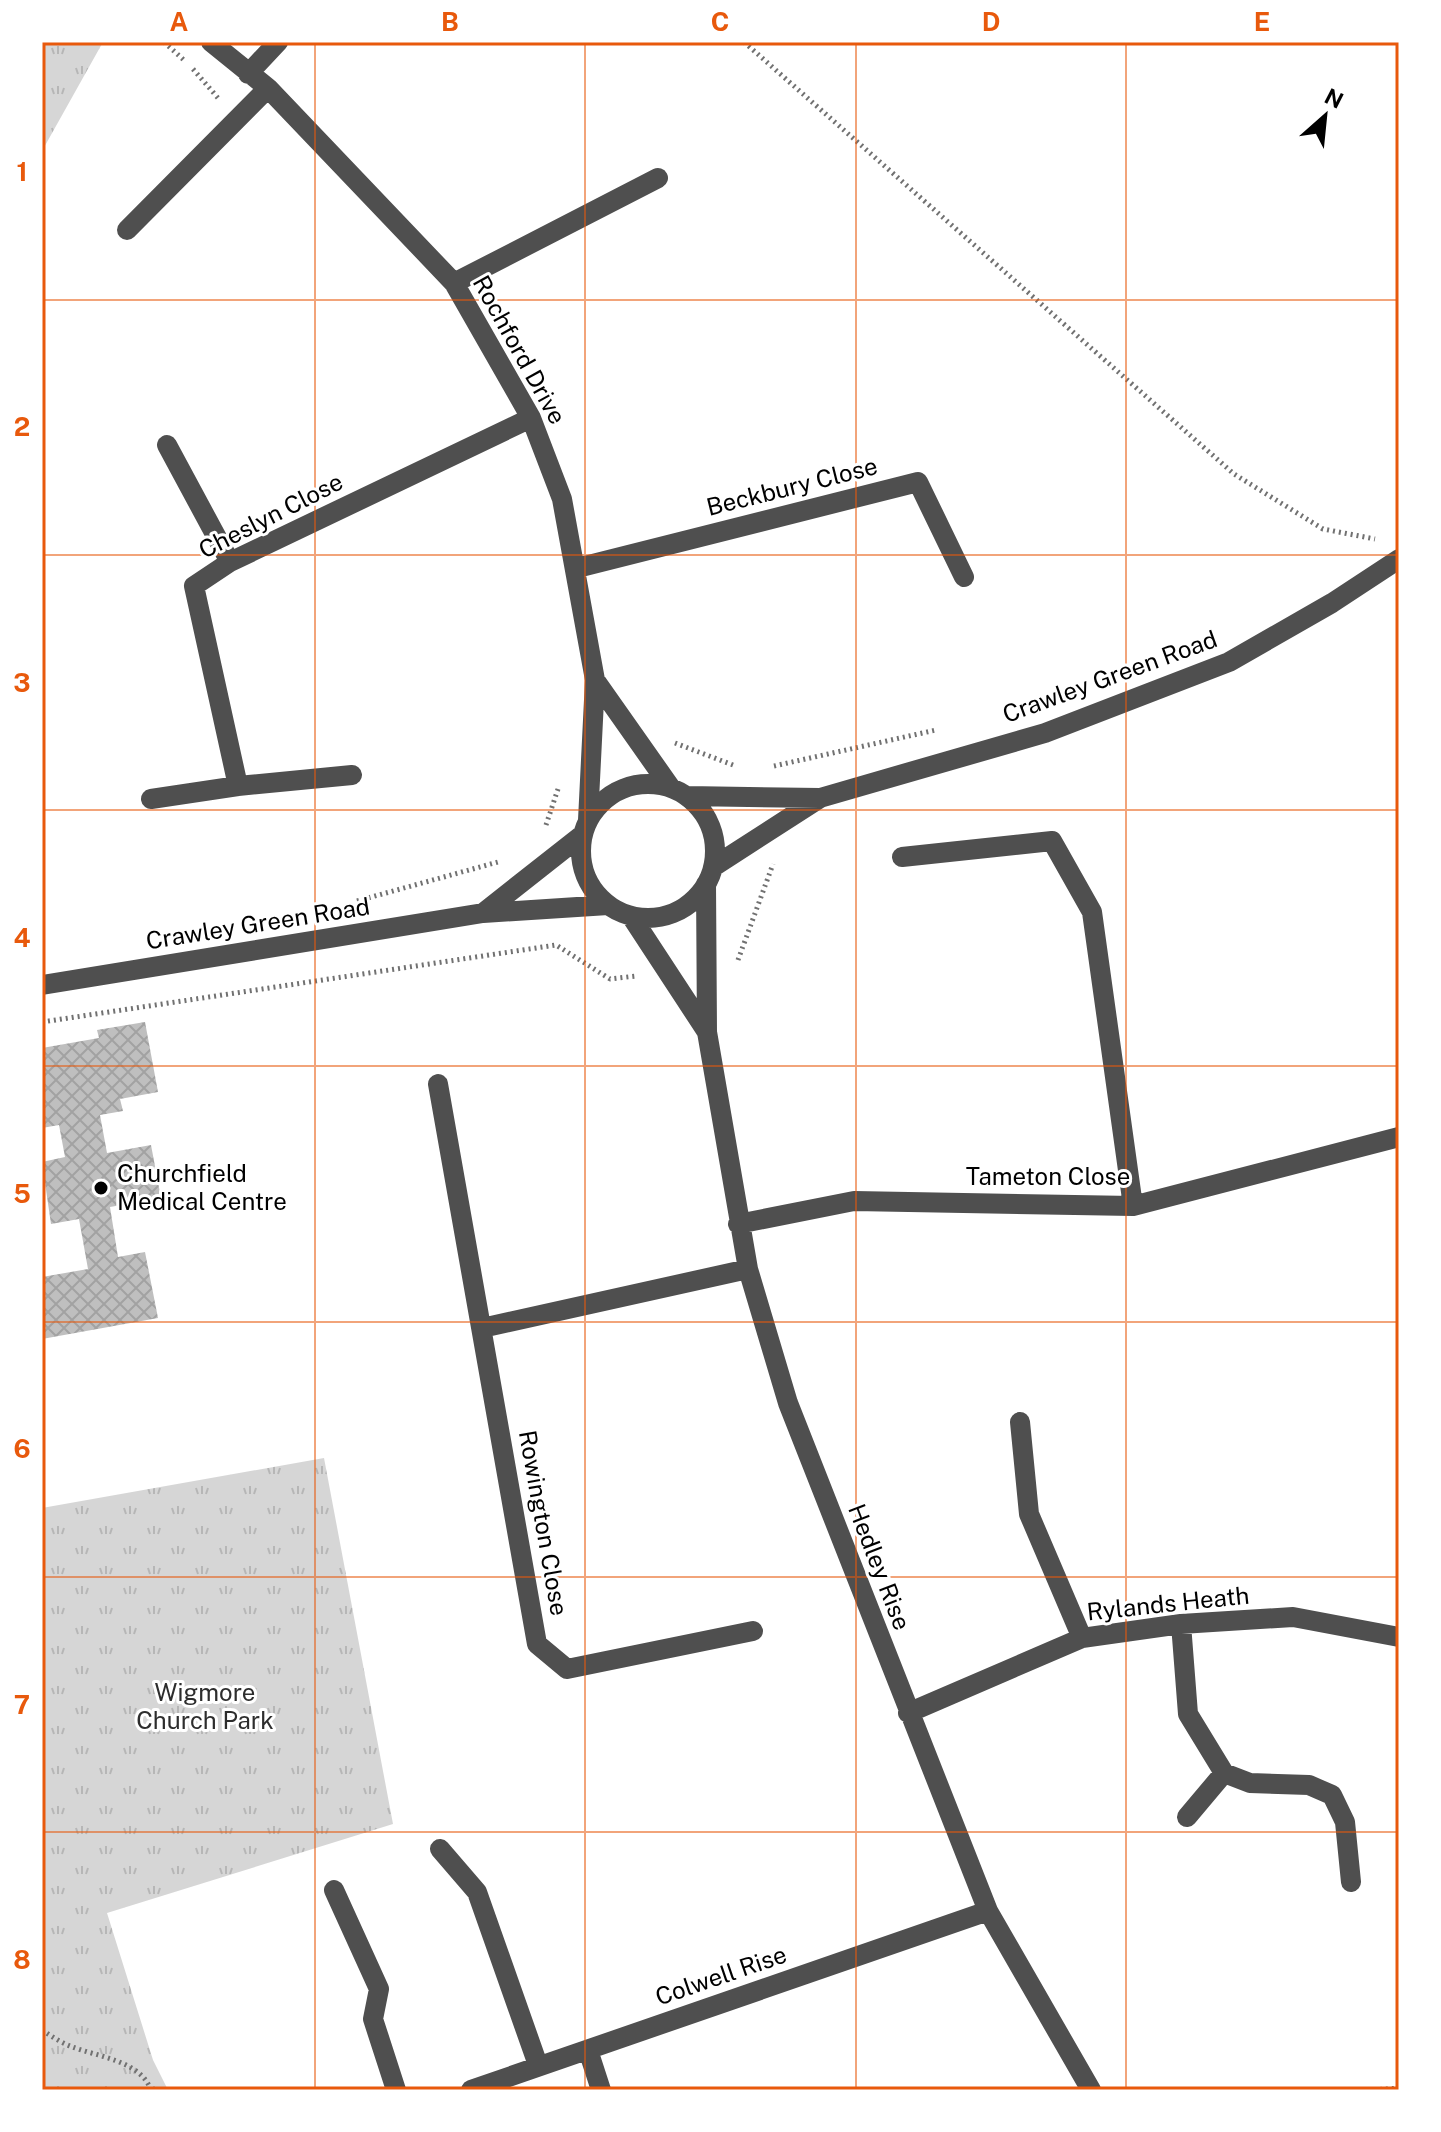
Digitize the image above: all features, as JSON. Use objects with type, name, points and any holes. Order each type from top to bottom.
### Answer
[{"type":"street","name":"Rochford Drive","points":[[211,42],[268,88],[454,283],[531,418],[562,499],[595,680],[585,828]]},
{"type":"street","points":[[248,74],[278,42]]},
{"type":"street","points":[[127,230],[268,88]]},
{"type":"street","points":[[454,283],[658,178]]},
{"type":"street","name":"Cheslyn Close","points":[[238,786],[194,586],[230,562],[531,418]]},
{"type":"street","points":[[167,445],[230,562]]},
{"type":"street","name":"Beckbury Close","points":[[577,568],[918,482],[964,577]]},
{"type":"street","name":"Crawley Green Road","points":[[679,792],[820,798],[1045,733],[1229,662],[1332,603],[1394,551]]},
{"type":"street","name":"Rochford Drive","points":[[595,680],[679,792]]},
{"type":"street","points":[[151,799],[238,786],[352,775]]},
{"type":"street","points":[[652,784],[679,792],[699,807],[714,835],[710,876],[693,901],[674,912],[653,918],[631,916],[608,905],[585,874],[585,828],[599,804],[615,792],[652,784]]},
{"type":"street","name":"Crawley Green Road","points":[[710,876],[820,798]]},
{"type":"street","name":"Crawley Green Road","points":[[483,913],[585,828]]},
{"type":"street","points":[[902,857],[1052,841],[1092,912],[1133,1206]]},
{"type":"street","name":"Hedley Rise","points":[[710,876],[707,1032],[738,1224],[748,1269],[788,1403],[988,1911],[1091,2090]]},
{"type":"street","name":"Crawley Green Road","points":[[42,985],[483,913],[608,905]]},
{"type":"street","name":"Hedley Rise","points":[[631,916],[707,1032]]},
{"type":"street","name":"Rowington Close","points":[[438,1084],[537,1644],[567,1669],[753,1631]]},
{"type":"street","name":"Tameton Close","points":[[738,1224],[854,1201],[1133,1206],[1399,1137]]},
{"type":"street","points":[[482,1328],[748,1269]]},
{"type":"street","points":[[1020,1422],[1029,1514],[1082,1638]]},
{"type":"street","name":"Rylands Heath","points":[[908,1713],[1082,1638],[1181,1624],[1293,1617],[1399,1637]]},
{"type":"street","points":[[1181,1624],[1188,1714],[1224,1773],[1250,1783],[1321,1788],[1339,1806],[1345,1822],[1351,1882]]},
{"type":"street","points":[[1187,1817],[1224,1773]]},
{"type":"street","points":[[440,1849],[477,1892],[538,2065]]},
{"type":"street","points":[[334,1890],[379,1989],[373,2019],[396,2090]]},
{"type":"street","name":"Colwell Rise","points":[[471,2090],[988,1911]]},
{"type":"street","points":[[588,2050],[601,2090]]},
{"type":"path","points":[[164,42],[192,67],[236,120]]},
{"type":"path","points":[[744,42],[1234,474],[1323,529],[1394,551]]},
{"type":"path","points":[[762,768],[944,729]]},
{"type":"path","points":[[661,738],[735,766]]},
{"type":"path","points":[[544,832],[561,780]]},
{"type":"path","points":[[348,903],[505,860]]},
{"type":"path","points":[[42,1022],[556,945],[610,979],[649,975]]},
{"type":"path","points":[[42,2030],[68,2045],[123,2063],[147,2078],[151,2090]]},
{"type":"path","points":[[1374,2090],[1399,2088]]},
{"type":"green space","points":[[42,42],[103,42],[42,151]]},
{"type":"green space","name":"Wigmore Church Park","points":[[324,1458],[393,1824],[107,1913],[153,2060],[168,2090],[42,2090],[42,1508]]},
{"type":"building","name":"Churchfield Medical Centre","points":[[145,1022],[158,1092],[120,1099],[123,1111],[100,1115],[107,1153],[151,1145],[161,1198],[110,1207],[118,1257],[145,1252],[158,1318],[42,1339],[42,1277],[88,1269],[79,1219],[51,1224],[42,1162],[65,1157],[59,1125],[42,1128],[42,1048],[99,1038],[97,1030]]},
{"type":"place","name":"Churchfield Medical Centre","points":[[101,1188]]}]
